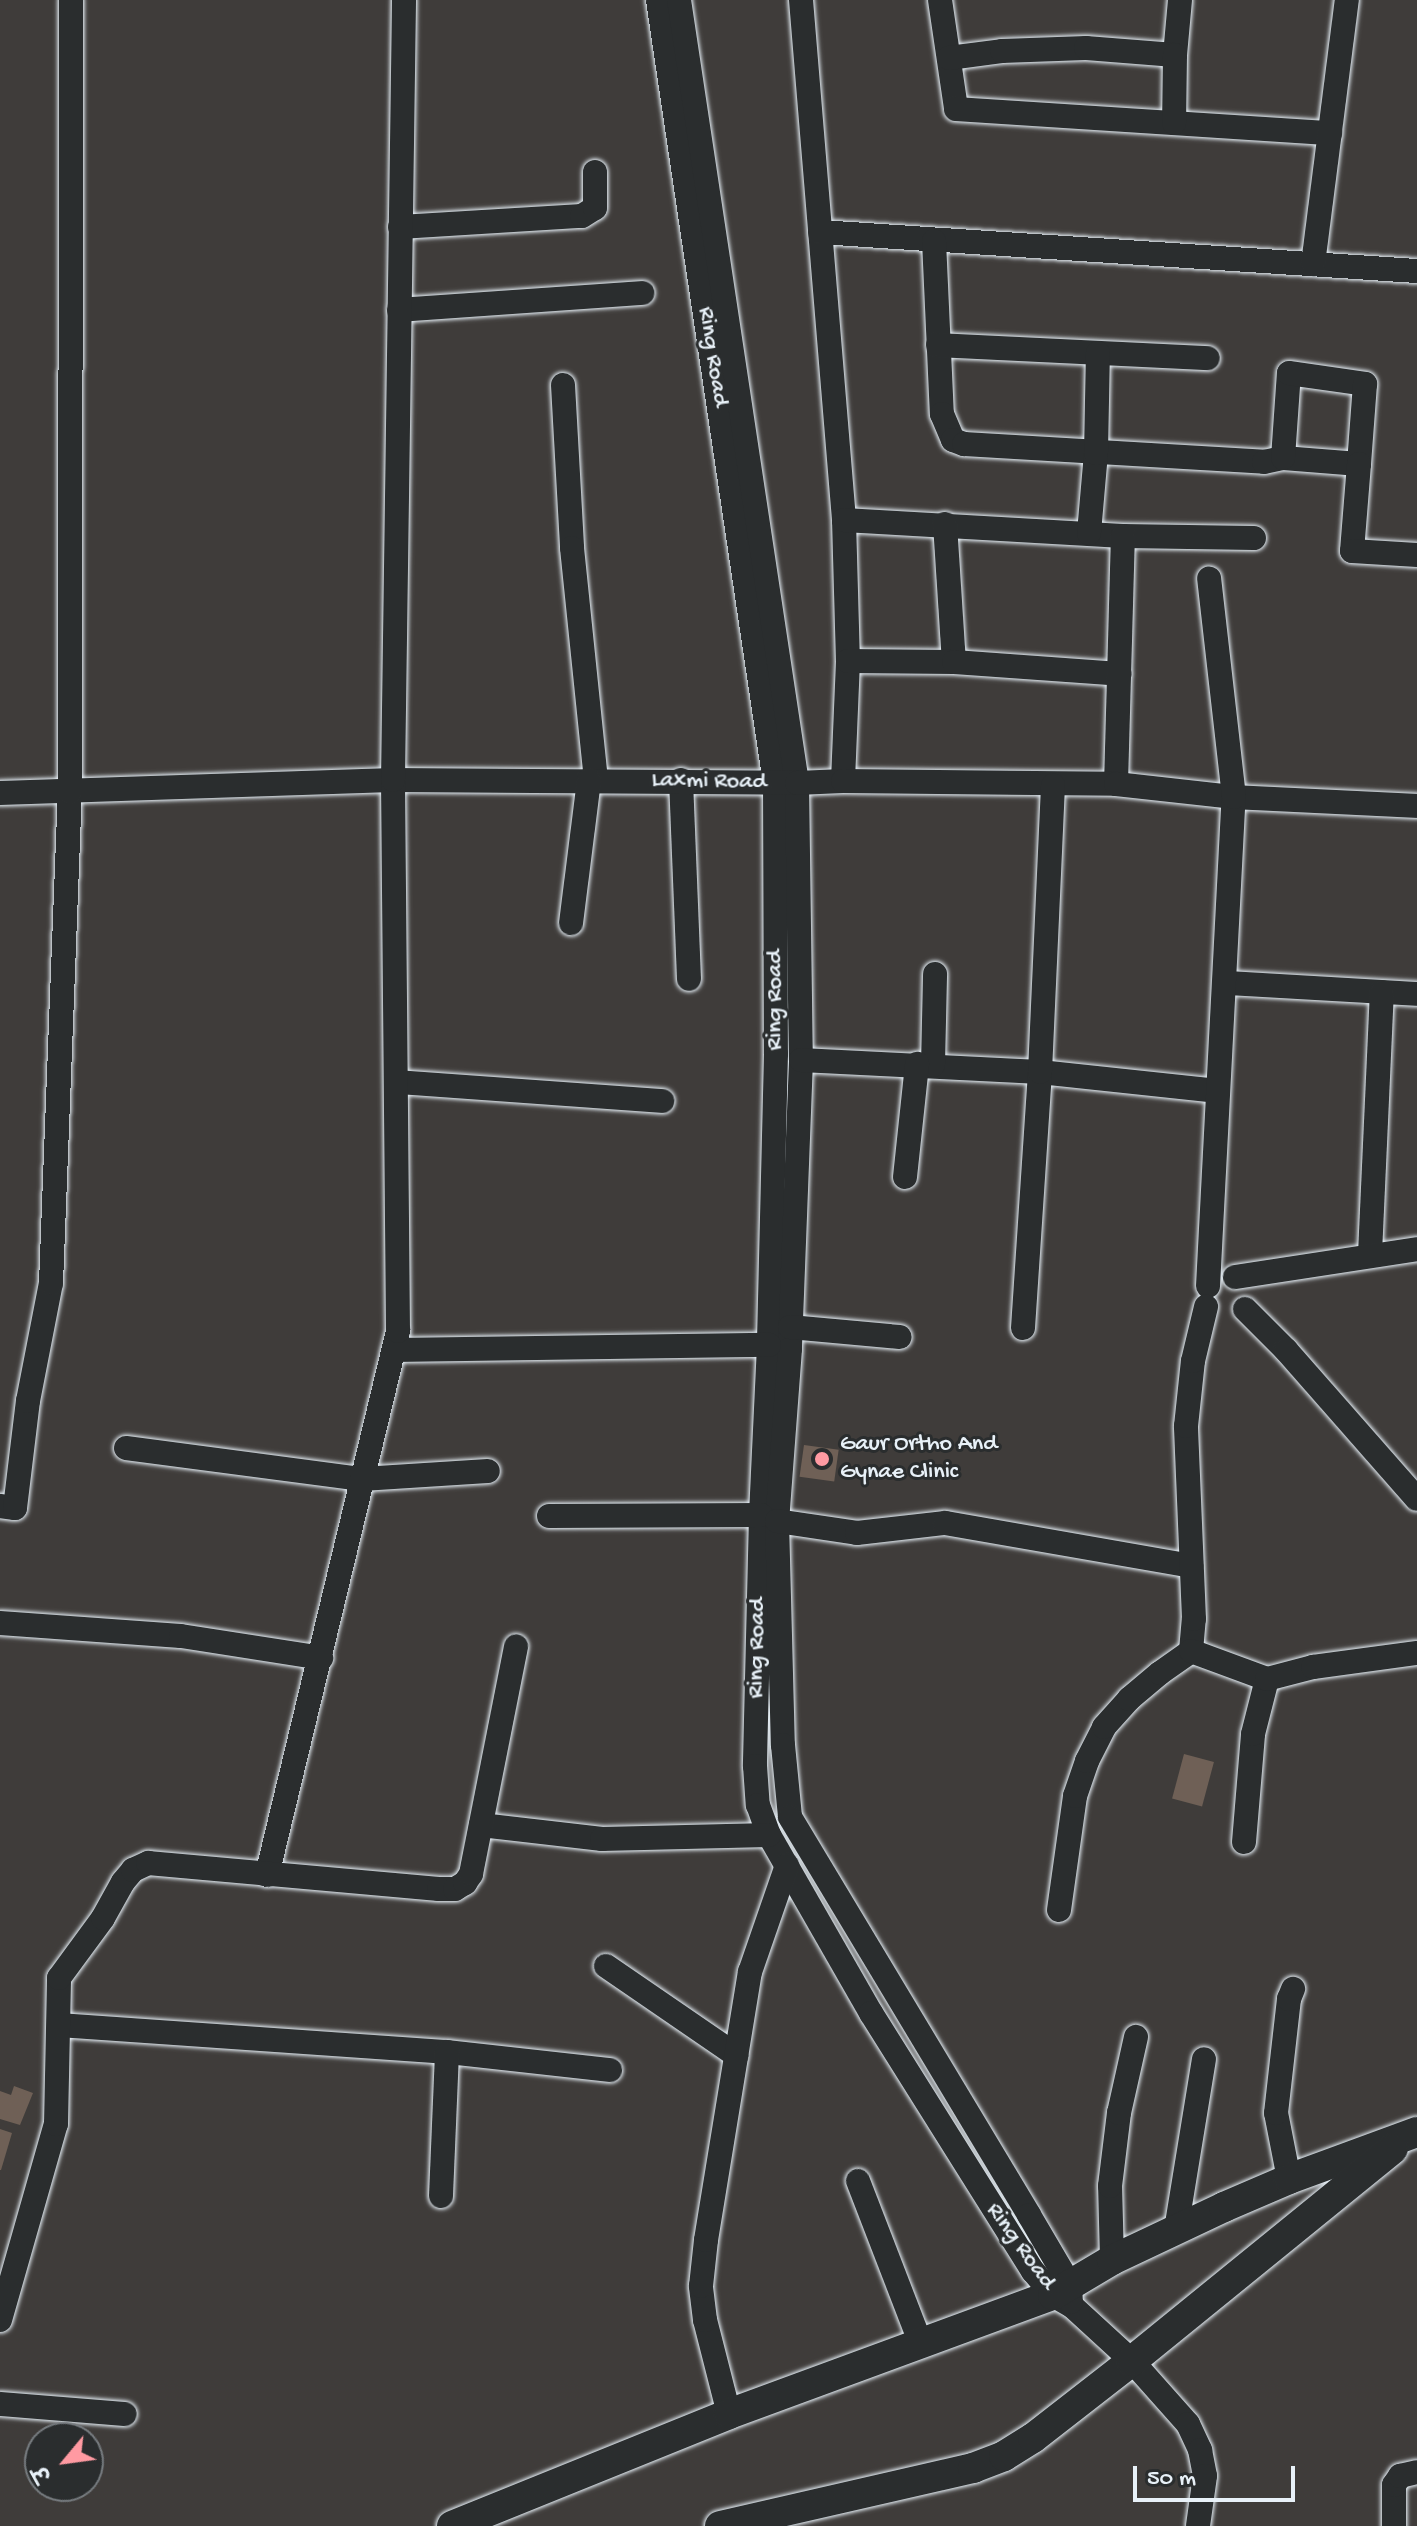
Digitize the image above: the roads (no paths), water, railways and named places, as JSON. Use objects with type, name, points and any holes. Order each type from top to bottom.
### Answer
[{"type":"main road","points":[[452,2526],[729,2414],[921,2344],[1065,2296],[1112,2260],[1176,2230],[1289,2179],[1414,2133]]},
{"type":"main road","points":[[720,2526],[973,2468],[1004,2456],[1033,2438],[1132,2361],[1414,2133]]},
{"type":"street","points":[[0,1506],[15,1508],[28,1401],[51,1283],[70,792],[71,0]]},
{"type":"street","points":[[267,1875],[398,1331],[393,780],[404,0]]},
{"type":"street","name":"Ring Road","points":[[658,0],[786,783],[769,1345],[769,1518],[790,1817],[1065,2296]]},
{"type":"street","name":"Ring Road","points":[[679,0],[786,783],[801,1060],[790,1327],[769,1518],[755,1766],[758,1805],[769,1835],[950,2141],[1017,2248],[1065,2296]]},
{"type":"street","points":[[801,0],[844,520],[848,661],[843,781]]},
{"type":"street","points":[[940,0],[956,109],[1330,133]]},
{"type":"street","points":[[1174,123],[1180,0]]},
{"type":"street","points":[[1313,264],[1347,0]]},
{"type":"street","points":[[949,58],[1002,51],[1086,48],[1175,55]]},
{"type":"street","points":[[400,227],[582,216],[595,208],[595,172]]},
{"type":"street","points":[[820,232],[1417,271]]},
{"type":"street","points":[[934,241],[942,414],[953,440],[964,444],[1096,453],[1264,462],[1283,458],[1359,464]]},
{"type":"street","points":[[399,310],[642,293]]},
{"type":"street","points":[[938,345],[1208,358]]},
{"type":"street","points":[[1089,533],[1096,453],[1098,353]]},
{"type":"street","points":[[1283,458],[1289,373],[1365,384],[1352,551],[1417,555]]},
{"type":"street","points":[[563,385],[572,548],[593,781],[571,923]]},
{"type":"street","points":[[844,520],[1123,536],[1254,538]]},
{"type":"street","points":[[945,524],[954,662]]},
{"type":"street","points":[[1116,784],[1123,536]]},
{"type":"street","points":[[1191,1651],[1186,1469],[1188,1400],[1207,1296],[1227,983],[1234,797],[1209,578]]},
{"type":"street","points":[[848,661],[954,662],[1120,674]]},
{"type":"street","name":"Laxmi Road","points":[[0,793],[393,780],[843,781],[1116,784],[1234,797],[1417,806]]},
{"type":"street","points":[[681,780],[689,979]]},
{"type":"street","points":[[1023,1328],[1040,1072],[1053,785]]},
{"type":"street","points":[[905,1177],[925,1065],[935,974]]},
{"type":"street","points":[[1227,983],[1417,994]]},
{"type":"street","points":[[1370,1254],[1382,992]]},
{"type":"street","points":[[801,1060],[1040,1072],[1218,1091]]},
{"type":"street","points":[[397,1082],[662,1101]]},
{"type":"street","points":[[1207,1296],[1222,1276],[1235,1277],[1417,1249]]},
{"type":"street","points":[[1235,1277],[1246,1287],[1245,1309],[1296,1361],[1417,1499]]},
{"type":"street","points":[[1207,1296],[1221,1319],[1234,1318],[1245,1309]]},
{"type":"street","points":[[790,1327],[900,1337]]},
{"type":"street","points":[[394,1350],[769,1345]]},
{"type":"street","points":[[126,1448],[362,1479],[488,1471]]},
{"type":"street","points":[[549,1516],[769,1518],[857,1533],[945,1523],[1191,1566]]},
{"type":"street","points":[[0,1623],[181,1636],[321,1658]]},
{"type":"street","points":[[0,2320],[50,2153],[59,2092],[59,1978],[133,1870],[148,1863],[455,1889],[471,1874],[516,1646]]},
{"type":"street","points":[[1191,1651],[1267,1679],[1313,1667],[1417,1653]]},
{"type":"street","points":[[1059,1910],[1075,1796],[1098,1738],[1129,1699],[1191,1651]]},
{"type":"street","points":[[1244,1842],[1253,1734],[1267,1679]]},
{"type":"street","points":[[481,1825],[602,1839],[769,1835]]},
{"type":"street","points":[[729,2414],[705,2320],[701,2286],[750,1972],[787,1865]]},
{"type":"street","points":[[606,1966],[736,2055]]},
{"type":"street","points":[[1289,2179],[1276,2113],[1289,1999],[1293,1989]]},
{"type":"street","points":[[60,2025],[447,2052],[610,2070]]},
{"type":"street","points":[[1112,2260],[1110,2186],[1119,2113],[1136,2037]]},
{"type":"street","points":[[441,2196],[447,2052]]},
{"type":"street","points":[[1176,2230],[1204,2059]]},
{"type":"street","points":[[858,2181],[921,2344]]},
{"type":"street","points":[[1065,2296],[1178,2411],[1200,2450],[1205,2476],[1198,2526]]},
{"type":"street","points":[[0,2404],[125,2414]]},
{"type":"street","points":[[1394,2526],[1394,2485],[1400,2476],[1417,2472]]},
{"type":"place","name":"Gaur Ortho And Gynae Clinic","points":[[822,1459]]}]
